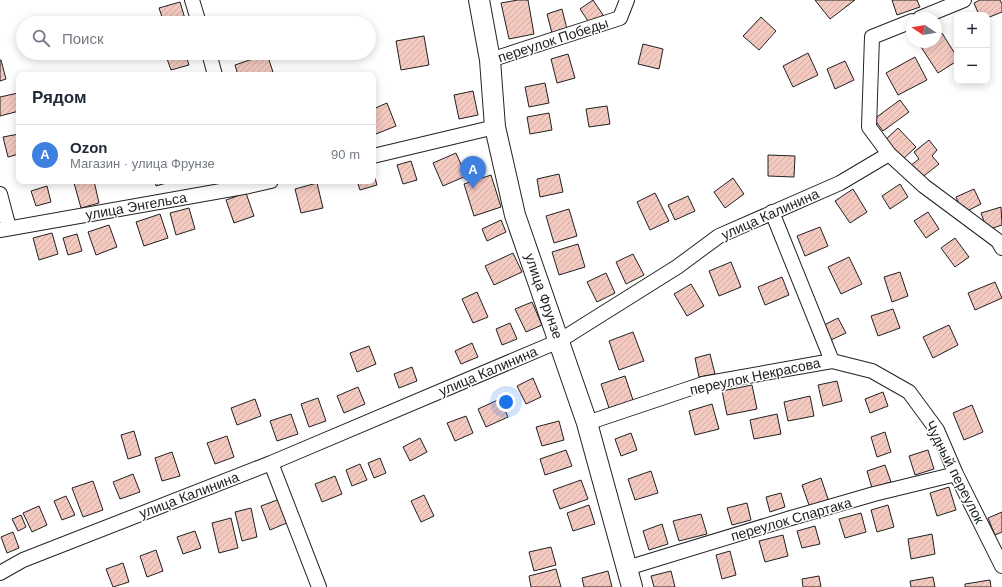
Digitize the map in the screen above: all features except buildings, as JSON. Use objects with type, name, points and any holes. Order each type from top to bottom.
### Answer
[{"type":"street","points":[[192,0],[198,16]]},
{"type":"street","name":"улица Фрунзе","points":[[479,0],[490,60],[495,127],[515,215],[587,423],[632,587]]},
{"type":"street","points":[[483,20],[487,0]]},
{"type":"street","name":"переулок Победы","points":[[490,60],[620,18],[627,0]]},
{"type":"street","points":[[935,12],[964,0]]},
{"type":"street","points":[[906,23],[872,37],[869,127],[889,154],[924,186],[998,241],[1002,248]]},
{"type":"street","points":[[211,60],[214,72]]},
{"type":"street","points":[[376,155],[495,127]]},
{"type":"street","name":"улица Калинина","points":[[0,573],[23,560],[271,463],[559,341],[677,267],[719,236],[840,183],[889,154]]},
{"type":"street","name":"улица Энгельса","points":[[4,229],[248,184]]},
{"type":"street","points":[[0,194],[4,229]]},
{"type":"street","points":[[772,212],[832,361]]},
{"type":"street","name":"переулок Некрасова","points":[[587,423],[703,384],[832,361]]},
{"type":"street","name":"Чудный переулок","points":[[832,361],[872,370],[909,392],[937,430],[956,474],[996,542],[1002,566]]},
{"type":"street","points":[[271,463],[319,587]]},
{"type":"street","name":"переулок Спартака","points":[[627,568],[799,515],[874,494],[956,474]]},
{"type":"place","name":"Ozon","points":[[473,189]]}]
